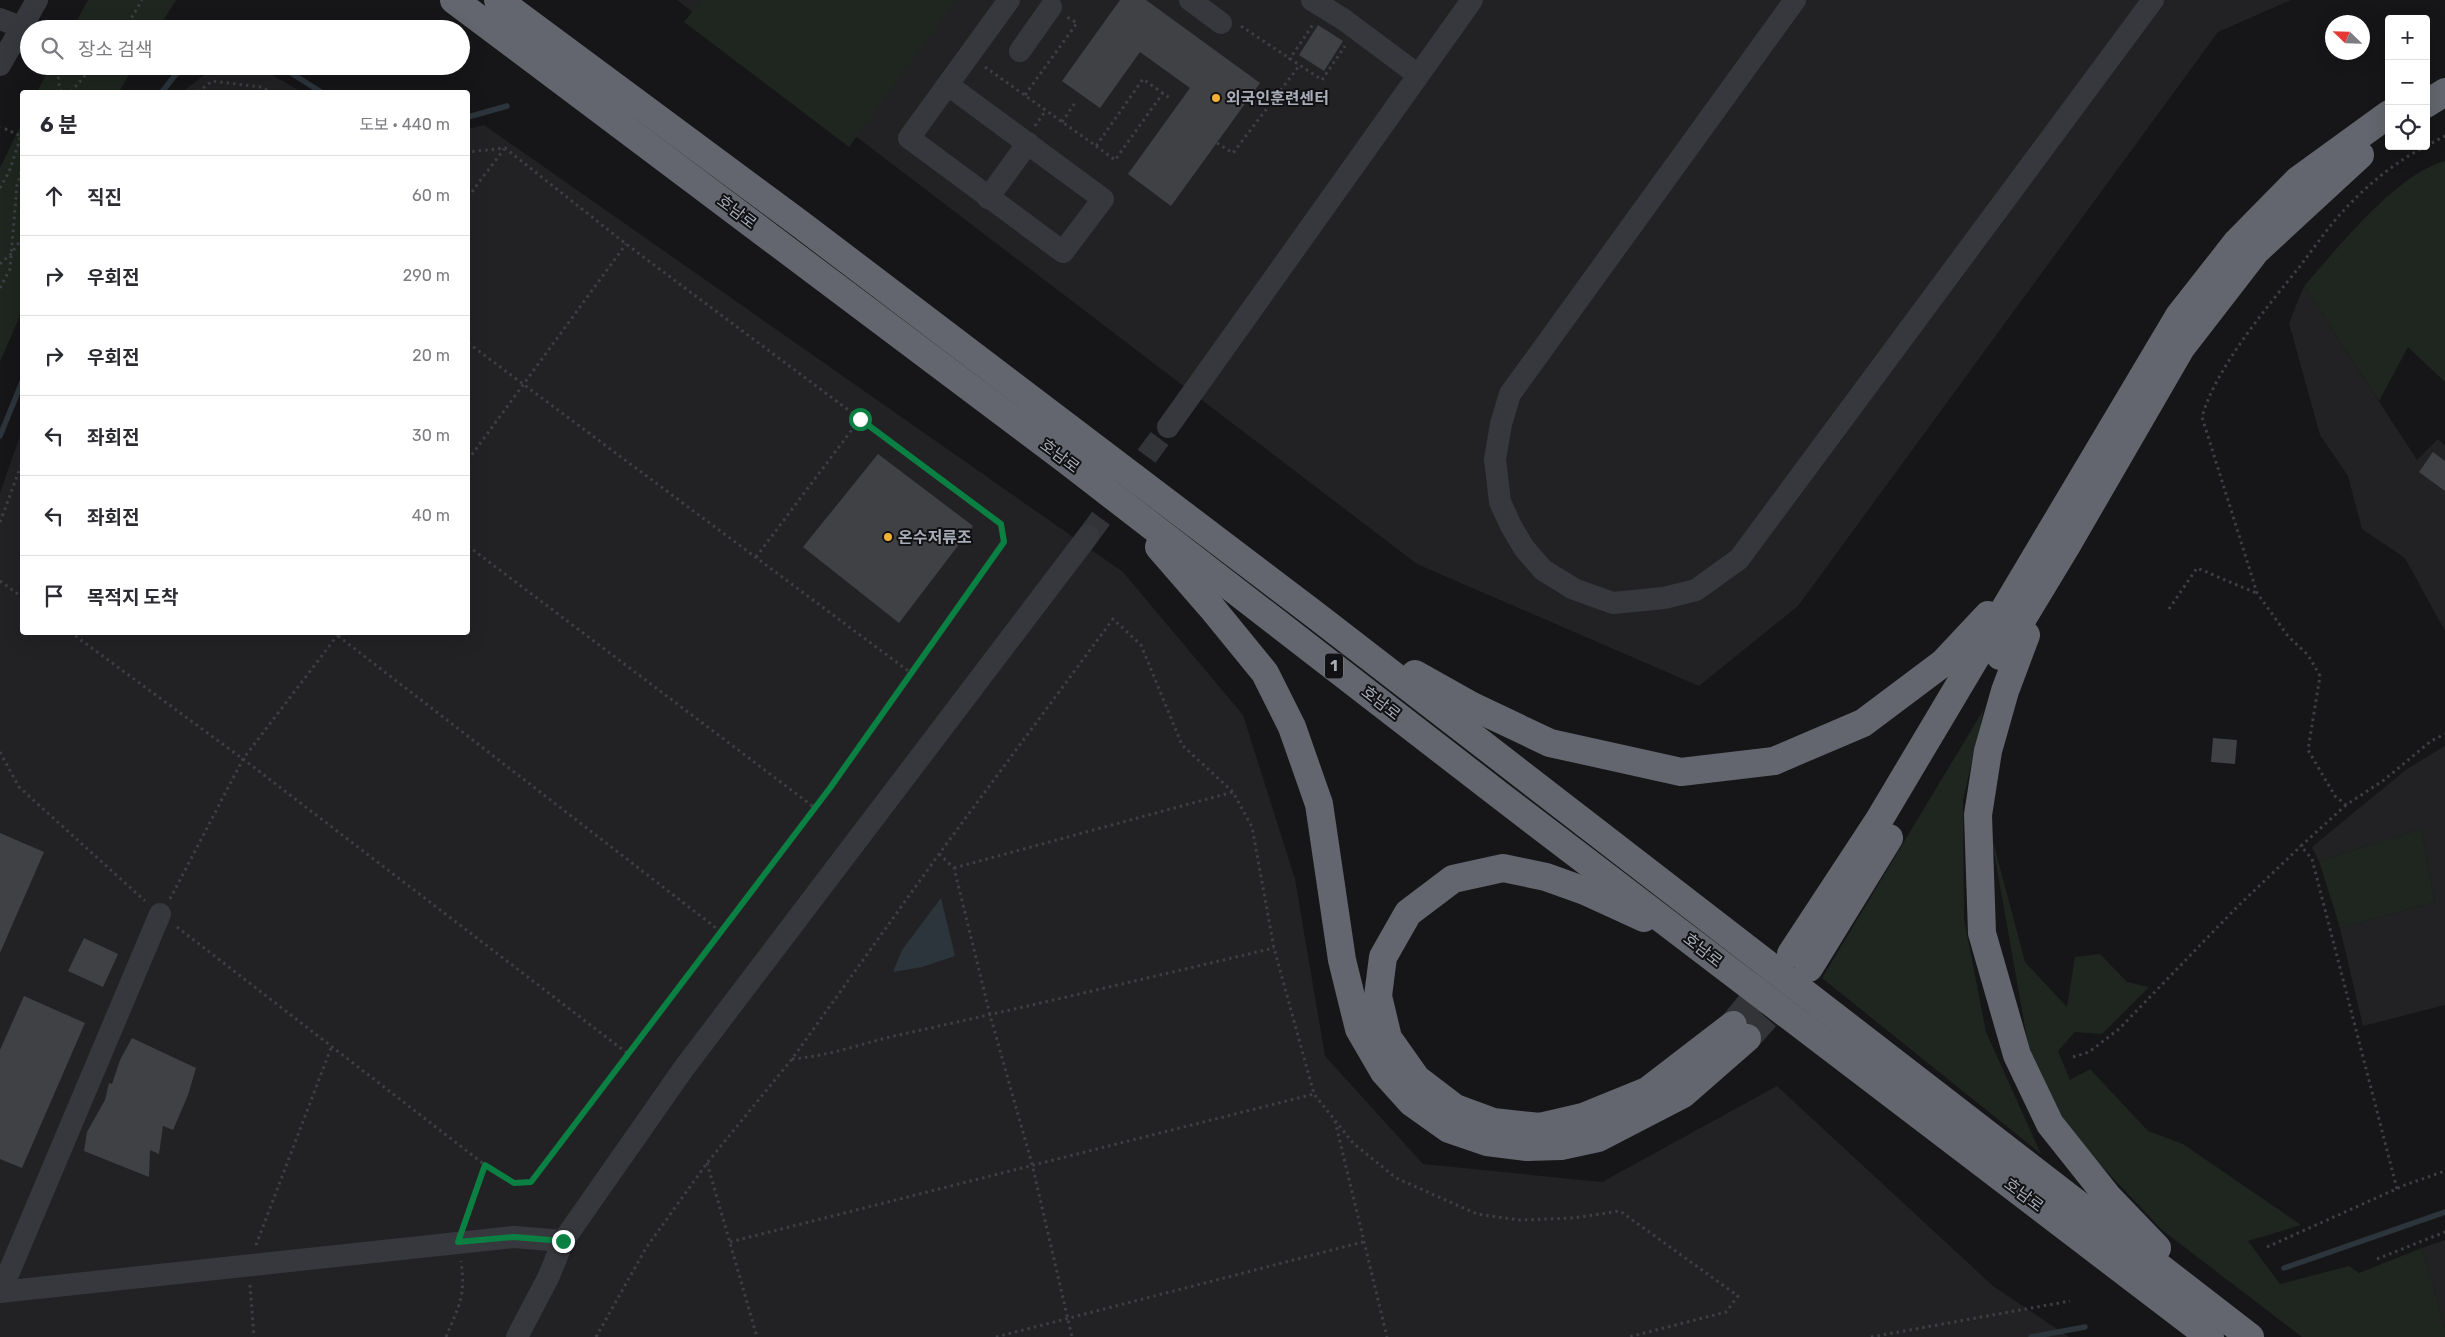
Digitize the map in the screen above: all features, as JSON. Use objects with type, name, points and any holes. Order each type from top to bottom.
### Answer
[{"type":"highway","name":"호남로","points":[[454,0],[1065,459],[2210,1337]]},
{"type":"highway","name":"호남로","points":[[498,0],[799,223],[1314,614],[2244,1333]]},
{"type":"highway","points":[[2244,1333],[2108,1196],[2050,1124],[2017,1055],[1982,934],[1978,815],[1988,751],[2005,691],[2033,618],[2056,544],[2179,316],[2237,242],[2298,180],[2385,117]]},
{"type":"highway","points":[[1800,961],[1879,820],[2181,348],[2256,251],[2347,165],[2385,135]]},
{"type":"highway","points":[[1065,459],[1154,541],[1265,673],[1292,727],[1319,804],[1342,960],[1359,1029],[1384,1072],[1411,1102],[1448,1129],[1487,1142],[1527,1147],[1561,1146],[1598,1138],[1683,1094],[1740,1031],[1647,1091],[1584,1118],[1540,1127],[1493,1122],[1455,1108],[1417,1078],[1388,1038],[1378,996],[1383,957],[1408,913],[1453,879],[1503,868],[1546,877],[1631,911],[1714,958]]},
{"type":"highway","points":[[1314,614],[1472,706],[1550,743],[1681,772],[1774,761],[1863,723],[1944,664],[2005,596],[2056,544]]},
{"type":"street","points":[[25,20],[37,0]]},
{"type":"street","points":[[948,84],[1031,135],[1103,199],[1063,252],[909,138],[948,84],[1009,0]]},
{"type":"street","points":[[1190,0],[1228,22]]},
{"type":"street","points":[[1168,427],[1472,0]]},
{"type":"street","points":[[1795,0],[1510,394],[1501,424],[1495,459],[1500,502],[1511,526],[1524,548],[1543,570],[1574,588],[1613,603],[1664,598],[1696,590],[1739,559],[2153,0]]},
{"type":"street","points":[[1020,51],[1052,5]]},
{"type":"street","points":[[1314,9],[1343,19],[1418,75]]},
{"type":"street","points":[[0,18],[20,27]]},
{"type":"street","points":[[0,65],[20,29]]},
{"type":"street","points":[[988,198],[1031,135]]},
{"type":"street","points":[[517,1337],[549,1276],[563,1241],[684,1068],[1088,536]]},
{"type":"street","points":[[160,914],[1,1291],[514,1237],[563,1241]]},
{"type":"path","points":[[130,20],[142,0]]},
{"type":"path","points":[[1025,95],[1076,23],[1052,5]]},
{"type":"path","points":[[1289,60],[1314,9]]},
{"type":"path","points":[[1228,22],[1322,80],[1349,40]]},
{"type":"path","points":[[984,66],[1116,160],[1163,93]]},
{"type":"path","points":[[1217,143],[1233,153],[1299,66]]},
{"type":"path","points":[[59,75],[58,80],[60,90]]},
{"type":"path","points":[[73,90],[85,75]]},
{"type":"path","points":[[1096,146],[1143,79],[1171,99]]},
{"type":"path","points":[[201,90],[212,81],[261,87],[267,90]]},
{"type":"path","points":[[1062,122],[1075,103]]},
{"type":"path","points":[[1031,135],[1046,110]]},
{"type":"path","points":[[1,127],[20,136]]},
{"type":"path","points":[[2430,144],[2445,136]]},
{"type":"path","points":[[0,188],[9,172],[20,139]]},
{"type":"path","points":[[470,194],[505,148]]},
{"type":"path","points":[[0,752],[19,787],[160,914],[485,1165],[514,1183],[531,1182],[627,1053],[815,808],[1004,542],[1001,524],[626,244],[505,148],[470,152]]},
{"type":"path","points":[[2346,805],[2335,796],[2308,750],[2320,676],[2308,655],[2288,636],[2257,593],[2202,417],[2205,405],[2230,360],[2260,316],[2346,208],[2403,158],[2418,150]]},
{"type":"path","points":[[0,288],[1,282],[10,269],[17,185],[20,175]]},
{"type":"path","points":[[0,264],[11,254],[20,241]]},
{"type":"path","points":[[470,457],[626,244]]},
{"type":"path","points":[[470,344],[911,673]]},
{"type":"path","points":[[756,557],[860,419]]},
{"type":"path","points":[[0,522],[20,468]]},
{"type":"path","points":[[470,548],[815,808]]},
{"type":"path","points":[[2169,609],[2197,568],[2257,593]]},
{"type":"path","points":[[0,581],[20,596]]},
{"type":"path","points":[[596,1337],[646,1248],[707,1164],[792,1059],[939,854],[1113,619],[1141,645],[1182,745],[1234,792],[1252,827],[1274,948],[1314,1094],[1353,1143],[1396,1178],[1476,1214],[1519,1220],[1573,1218],[1620,1211],[1738,1296],[1726,1312],[1629,1337]]},
{"type":"path","points":[[74,635],[243,759],[627,1053]]},
{"type":"path","points":[[160,914],[173,894],[243,759],[338,635]]},
{"type":"path","points":[[340,635],[720,931]]},
{"type":"path","points":[[2073,1057],[2089,1052],[2119,1029],[2238,906],[2346,805],[2384,780],[2431,741],[2445,734]]},
{"type":"path","points":[[954,868],[1234,792]]},
{"type":"path","points":[[2301,846],[2312,859],[2397,1189]]},
{"type":"path","points":[[939,854],[954,868],[990,1015],[1032,1164],[1072,1337]]},
{"type":"path","points":[[792,1059],[812,1058],[902,1034],[1274,948]]},
{"type":"path","points":[[254,1337],[248,1266],[332,1048]]},
{"type":"path","points":[[730,1242],[1314,1094]]},
{"type":"path","points":[[1335,1119],[1387,1337]]},
{"type":"path","points":[[707,1164],[757,1337]]},
{"type":"path","points":[[446,1337],[463,1297],[464,1282],[458,1242],[485,1165]]},
{"type":"path","points":[[2267,1247],[2397,1189],[2445,1171]]},
{"type":"path","points":[[2377,1259],[2445,1232]]},
{"type":"path","points":[[996,1337],[1363,1242]]},
{"type":"path","points":[[1871,1337],[2070,1301]]},
{"type":"shaded area","points":[[88,0],[176,0],[164,20],[77,20]]},
{"type":"shaded area","points":[[677,0],[2291,0],[2218,32],[1798,606],[1699,686],[1417,564]]},
{"type":"shaded area","points":[[701,0],[956,0],[849,147],[684,22]]},
{"type":"shaded area","points":[[46,75],[129,75],[120,90],[38,90]]},
{"type":"shaded area","points":[[204,75],[272,75],[298,90],[185,90]]},
{"type":"shaded area","points":[[484,125],[1123,572],[1243,715],[1295,879],[1325,1056],[1423,1164],[1602,1182],[1777,1086],[1993,1286],[2069,1337],[0,1337],[0,493],[20,436],[20,635],[470,635],[470,128]]},
{"type":"shaded area","points":[[20,126],[20,316],[0,362],[0,168]]},
{"type":"shaded area","points":[[2445,161],[2445,382],[2408,347],[2379,401],[2304,286],[2351,233],[2388,196],[2426,169]]},
{"type":"shaded area","points":[[2304,286],[2417,460],[2438,439],[2445,446],[2445,631],[2405,558],[2362,529],[2348,476],[2320,435],[2289,323]]},
{"type":"shaded area","points":[[1984,709],[1963,800],[1964,919],[1986,1032],[2041,1154],[1822,978]]},
{"type":"shaded area","points":[[2445,746],[2445,1005],[2363,1026],[2340,928],[2435,902],[2421,829],[2319,861],[2312,847],[2407,769]]},
{"type":"shaded area","points":[[2421,829],[2435,902],[2340,928],[2319,861]]},
{"type":"shaded area","points":[[1990,830],[2025,962],[2067,1007],[2075,957],[2100,954],[2127,982],[2149,987],[2102,1034],[2075,1032],[2058,1051],[2070,1080],[2090,1069],[2148,1131],[2183,1144],[2301,1225],[2248,1241],[2280,1284],[2349,1266],[2359,1273],[2422,1248],[2445,1328],[2445,1337],[2302,1337],[2162,1230],[2077,1140],[2033,1072]]},
{"type":"shaded area","points":[[941,898],[955,956],[922,967],[893,972],[902,950]]},
{"type":"shaded area","points":[[2445,1240],[2445,1328],[2422,1248]]},
{"type":"building","name":"외국인훈련센터","points":[[1120,0],[1146,0],[1260,83],[1171,206],[1128,174],[1190,88],[1140,52],[1100,108],[1062,81]]},
{"type":"building","points":[[1318,25],[1343,41],[1324,71],[1299,55]]},
{"type":"building","points":[[2433,452],[2445,461],[2445,491],[2419,472]]},
{"type":"building","name":"온수저류조","points":[[878,454],[973,526],[899,623],[803,547]]},
{"type":"building","points":[[2213,738],[2237,740],[2235,764],[2211,762]]},
{"type":"building","points":[[0,833],[44,852],[0,953]]},
{"type":"building","points":[[84,938],[118,954],[103,987],[68,971]]},
{"type":"building","points":[[24,996],[85,1023],[22,1168],[0,1159],[0,1050]]},
{"type":"building","points":[[132,1038],[196,1068],[188,1095],[173,1130],[163,1126],[159,1154],[150,1150],[149,1177],[84,1151],[87,1132],[105,1100],[109,1083],[112,1084],[120,1060]]},
{"type":"waterway","points":[[164,90],[175,75]]},
{"type":"waterway","points":[[294,75],[318,90]]},
{"type":"waterway","points":[[470,116],[507,106]]},
{"type":"waterway","points":[[0,436],[20,387]]},
{"type":"waterway","points":[[2284,1268],[2445,1212]]},
{"type":"waterway","points":[[2031,1337],[2085,1327]]},
{"type":"tunnel","points":[[1088,536],[1168,427]]},
{"type":"tunnel","points":[[1733,1025],[1774,975]]},
{"type":"tunnel","points":[[1747,1038],[1791,988]]},
{"type":"place","name":"외국인훈련센터","points":[[1216,98]]},
{"type":"place","name":"온수저류조","points":[[888,537]]},
{"type":"route","points":[[563,1241],[514,1237],[458,1242],[485,1165],[514,1183],[531,1182],[627,1053],[830,788],[1004,542],[1001,524],[860,419]]}]
